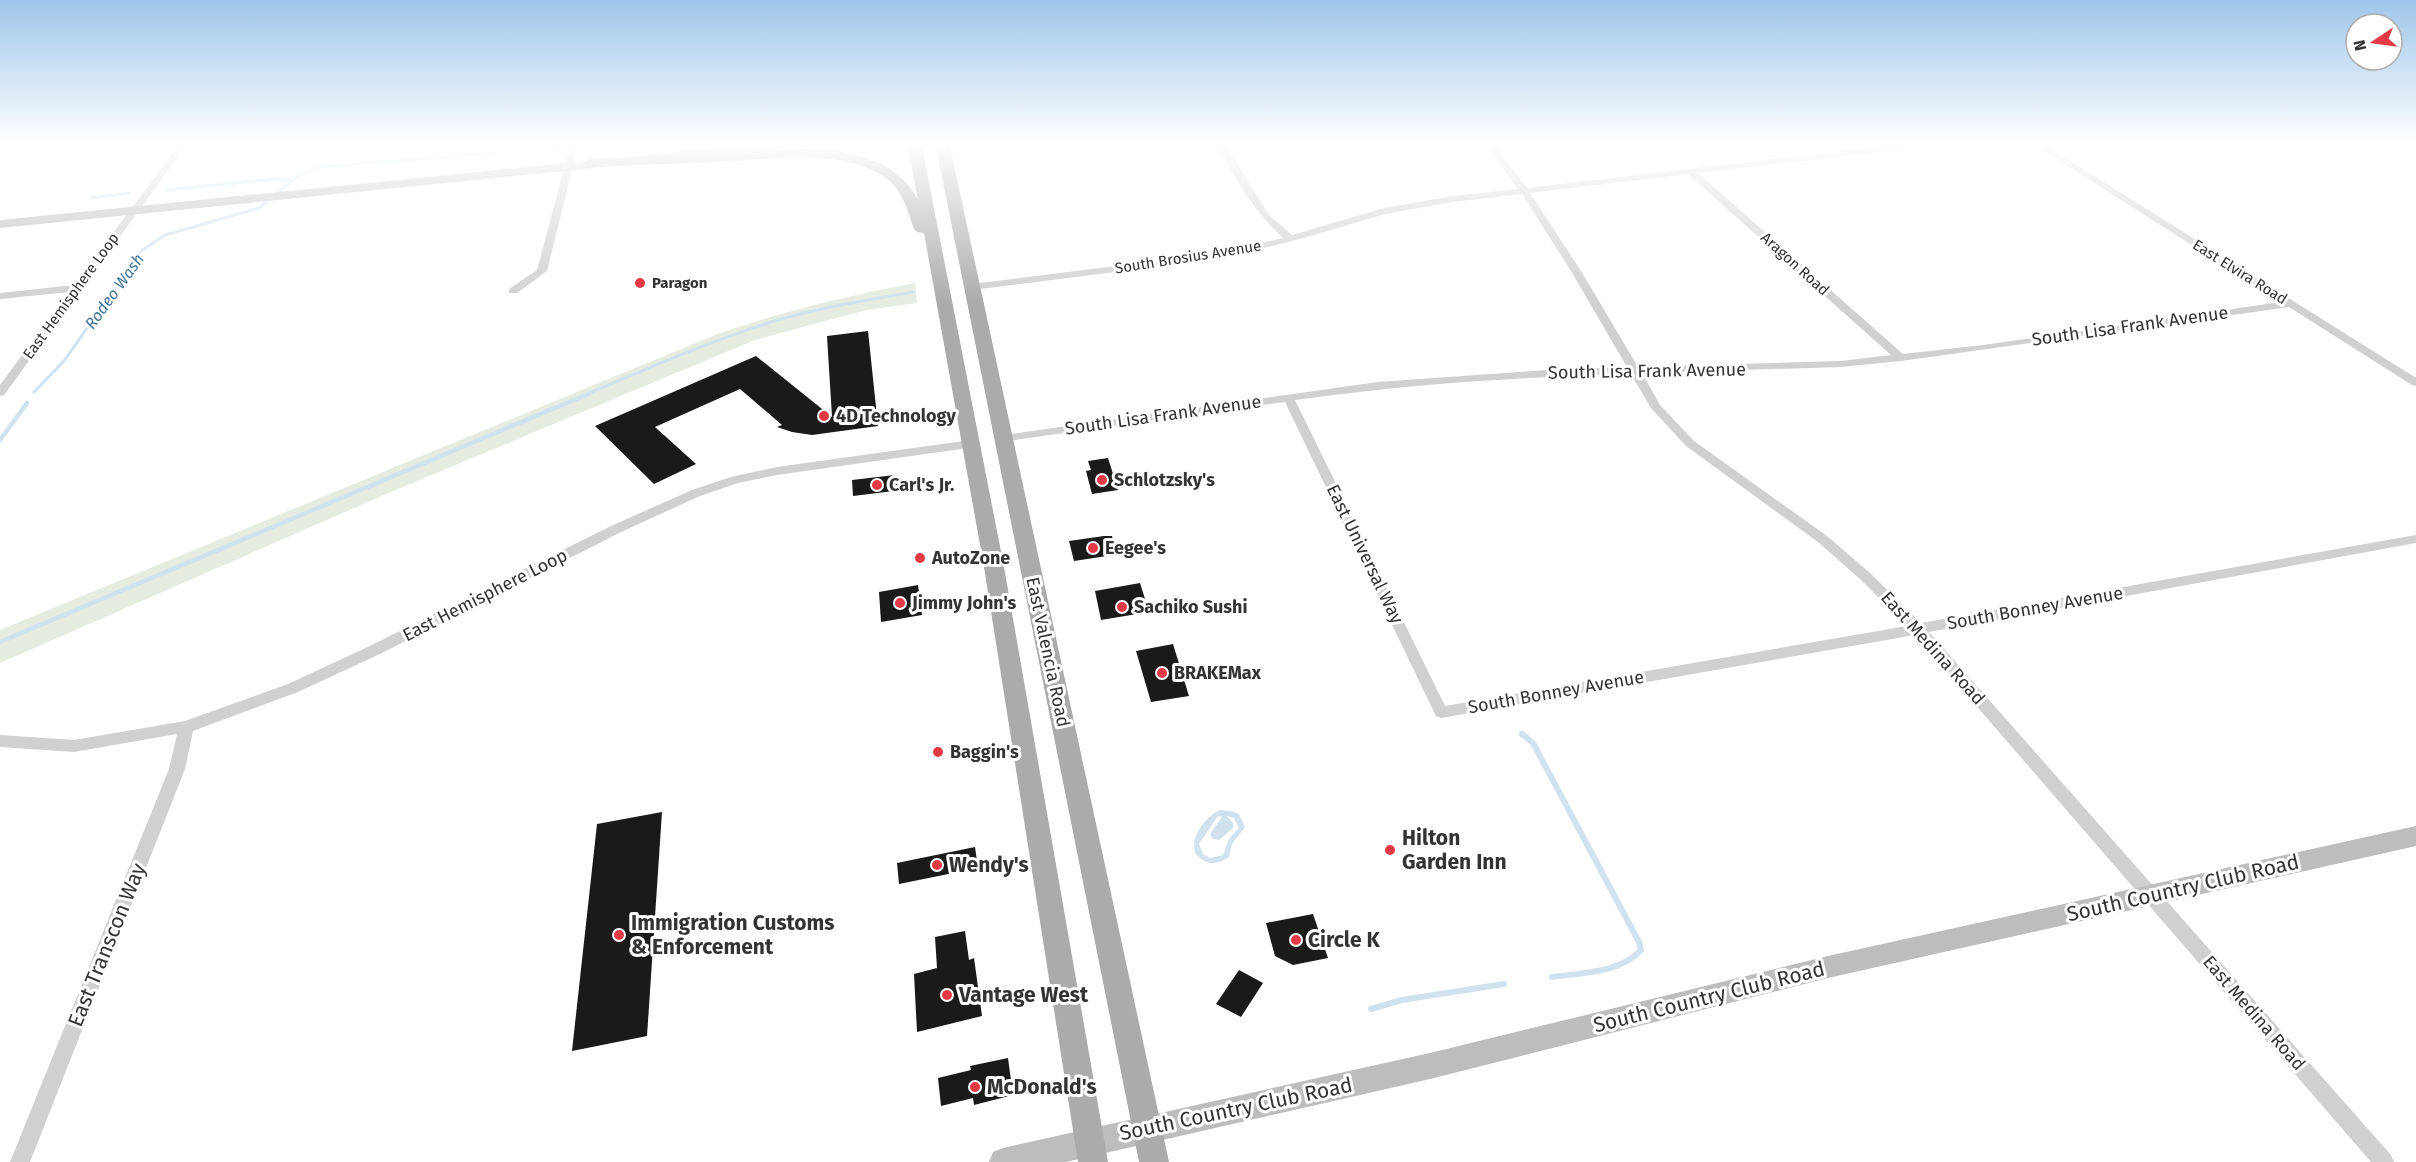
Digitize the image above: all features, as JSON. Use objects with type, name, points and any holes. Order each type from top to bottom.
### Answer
[{"type":"main road","points":[[909,196],[938,265]]},
{"type":"main road","name":"East Valencia Road","points":[[925,196],[971,444],[1091,1152]]},
{"type":"main road","name":"East Valencia Road","points":[[953,196],[1154,1162]]},
{"type":"main road","points":[[971,444],[1004,439]]},
{"type":"street","name":"East Hemisphere Loop","points":[[0,393],[145,196]]},
{"type":"street","points":[[0,224],[269,196]]},
{"type":"street","points":[[513,291],[542,271],[562,196]]},
{"type":"street","points":[[1251,196],[1265,216],[1290,240]]},
{"type":"street","name":"South Brosius Avenue","points":[[972,287],[1218,256],[1290,240],[1384,211],[1475,196]]},
{"type":"street","name":"East Medina Road","points":[[1528,196],[1578,273],[1655,406],[1685,442],[1728,475],[1806,525],[1857,566],[1918,629],[2384,1162]]},
{"type":"street","name":"Aragon Road","points":[[1718,196],[1901,358]]},
{"type":"street","name":"East Elvira Road","points":[[2120,196],[2416,383]]},
{"type":"street","points":[[0,296],[77,288]]},
{"type":"street","name":"South Lisa Frank Avenue","points":[[1004,439],[1378,385],[1461,378],[1775,368],[1901,358],[2290,304]]},
{"type":"street","name":"East Universal Way","points":[[1288,397],[1441,712]]},
{"type":"street","name":"East Hemisphere Loop","points":[[0,741],[74,746],[186,727],[293,688],[367,654],[651,512],[696,493],[735,480],[777,471],[971,444]]},
{"type":"street","name":"South Bonney Avenue","points":[[1441,712],[2416,539]]},
{"type":"street","name":"East Transcon Way","points":[[20,1162],[177,769],[186,727]]},
{"type":"street","name":"South Country Club Road","points":[[1003,1162],[1091,1152],[1148,1129],[1430,1066],[1828,967],[2416,836]]},
{"type":"shaded area","points":[[915,283],[917,303],[866,310],[755,340],[386,494],[0,663],[0,630],[715,335],[814,305]]},
{"type":"water","points":[[1220,810],[1239,814],[1245,827],[1232,844],[1229,857],[1212,863],[1204,861],[1196,854],[1194,842],[1204,823]],"holes":[[[1218,816],[1222,817],[1210,834],[1213,839],[1219,840],[1233,828],[1233,823],[1227,816],[1234,818],[1239,828],[1229,839],[1223,855],[1210,858],[1203,854],[1199,844]]]},
{"type":"building","name":"4D Technology","points":[[868,331],[878,426],[812,435],[792,432],[777,427],[782,425],[740,389],[655,427],[696,464],[654,484],[595,426],[756,356],[832,417],[827,336]]},
{"type":"building","name":"Schlotzsky's","points":[[1108,458],[1118,490],[1092,494],[1086,471],[1091,470],[1088,461]]},
{"type":"building","name":"Carl's Jr.","points":[[895,475],[897,480],[901,480],[902,490],[853,496],[852,480]]},
{"type":"building","name":"Eegee's","points":[[1112,536],[1116,552],[1106,553],[1107,556],[1074,561],[1069,541]]},
{"type":"building","name":"Sachiko Sushi","points":[[1140,583],[1149,612],[1101,620],[1095,591]]},
{"type":"building","name":"Jimmy John's","points":[[918,585],[922,615],[881,622],[879,592]]},
{"type":"building","name":"BRAKEMax","points":[[1173,644],[1189,696],[1151,702],[1136,651]]},
{"type":"building","name":"Immigration Customs & Enforcement","points":[[662,812],[647,1036],[572,1051],[597,824]]},
{"type":"building","name":"Wendy's","points":[[975,847],[978,868],[899,884],[897,863]]},
{"type":"building","name":"Circle K","points":[[1313,914],[1328,958],[1293,965],[1275,956],[1266,923]]},
{"type":"building","name":"Vantage West","points":[[965,931],[969,960],[974,958],[982,1016],[917,1032],[914,974],[937,968],[935,937]]},
{"type":"building","points":[[1239,970],[1263,983],[1241,1017],[1216,1004]]},
{"type":"building","name":"McDonald's","points":[[1008,1058],[1013,1095],[974,1105],[973,1098],[941,1106],[938,1078],[971,1070],[970,1066]]},
{"type":"waterway","points":[[91,198],[105,196]]},
{"type":"waterway","name":"Rodeo Wash","points":[[34,392],[64,361],[141,251],[165,235],[259,208],[273,196]]},
{"type":"waterway","points":[[585,395],[701,347],[771,322],[824,308],[914,292]]},
{"type":"waterway","points":[[0,642],[588,394]]},
{"type":"waterway","name":"Rodeo Wash","points":[[0,440],[27,403]]},
{"type":"waterway","points":[[1522,734],[1533,743],[1639,942],[1641,950],[1633,958],[1611,968],[1552,977]]},
{"type":"waterway","points":[[1371,1009],[1402,1000],[1504,984]]},
{"type":"place","name":"Paragon","points":[[640,283]]},
{"type":"place","name":"4D Technology","points":[[824,416]]},
{"type":"place","name":"Schlotzsky's","points":[[1102,480]]},
{"type":"place","name":"Carl's Jr.","points":[[877,485]]},
{"type":"place","name":"Eegee's","points":[[1093,548]]},
{"type":"place","name":"AutoZone","points":[[920,558]]},
{"type":"place","name":"Jimmy John's","points":[[900,603]]},
{"type":"place","name":"Sachiko Sushi","points":[[1122,607]]},
{"type":"place","name":"BRAKEMax","points":[[1162,673]]},
{"type":"place","name":"Baggin's","points":[[938,752]]},
{"type":"place","name":"Hilton Garden Inn","points":[[1390,850]]},
{"type":"place","name":"Wendy's","points":[[937,865]]},
{"type":"place","name":"Immigration Customs & Enforcement","points":[[619,935]]},
{"type":"place","name":"Circle K","points":[[1296,940]]},
{"type":"place","name":"Vantage West","points":[[947,995]]},
{"type":"place","name":"McDonald's","points":[[975,1087]]}]
